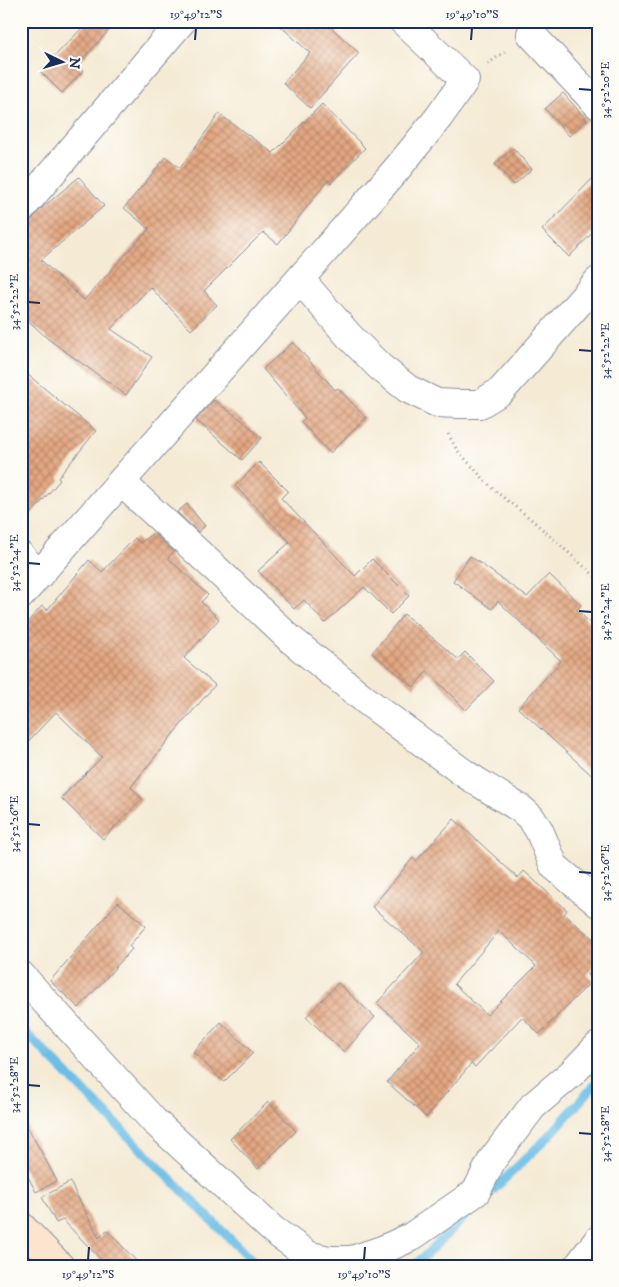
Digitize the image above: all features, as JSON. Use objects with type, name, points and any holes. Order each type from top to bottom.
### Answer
[{"type":"main road","points":[[23,1233],[60,1266]]},
{"type":"street","points":[[21,209],[182,21]]},
{"type":"street","points":[[21,595],[30,566],[121,482],[396,170],[439,117],[465,80],[403,21]]},
{"type":"street","points":[[531,34],[598,105]]},
{"type":"street","points":[[300,279],[349,336],[380,366],[408,389],[437,402],[458,404],[480,404],[501,391],[598,280]]},
{"type":"street","points":[[121,482],[289,638],[368,702],[450,763],[531,818],[539,830],[554,866],[598,903]]},
{"type":"street","points":[[21,975],[161,1127],[273,1230],[308,1255],[329,1260],[352,1260],[382,1250],[411,1236],[476,1192],[492,1160],[533,1106],[598,1046]]},
{"type":"street","points":[[578,1266],[598,1240]]},
{"type":"path","points":[[437,402],[441,423],[457,450],[494,490],[531,519],[598,579]]},
{"type":"building","points":[[89,21],[108,21],[113,26],[77,65],[83,71],[62,93],[40,71]]},
{"type":"building","points":[[275,21],[324,21],[359,53],[310,108],[283,83],[310,53]]},
{"type":"building","points":[[563,93],[587,120],[569,136],[545,109]]},
{"type":"building","points":[[322,104],[365,148],[331,183],[328,180],[278,244],[263,232],[204,291],[217,305],[191,330],[150,287],[111,329],[152,357],[126,395],[48,339],[21,314],[21,226],[32,219],[42,208],[79,177],[104,206],[41,260],[84,300],[149,229],[124,208],[166,157],[180,168],[219,114],[273,153]]},
{"type":"building","points":[[513,148],[532,169],[514,185],[495,164]]},
{"type":"building","points":[[598,173],[598,227],[569,257],[542,230]]},
{"type":"building","points":[[293,342],[335,390],[338,388],[366,418],[330,453],[301,422],[305,418],[263,369]]},
{"type":"building","points":[[21,369],[96,431],[58,478],[60,480],[21,526]]},
{"type":"building","points":[[214,400],[243,421],[262,438],[242,460],[196,420]]},
{"type":"building","points":[[259,462],[288,491],[281,498],[355,576],[372,559],[409,596],[391,614],[364,587],[325,623],[304,600],[294,609],[258,571],[290,542],[235,486]]},
{"type":"building","points":[[187,504],[205,526],[198,532],[177,512]]},
{"type":"building","points":[[153,533],[174,552],[168,558],[208,595],[201,602],[219,619],[184,658],[215,685],[131,787],[142,799],[103,839],[61,798],[102,757],[56,712],[21,749],[21,629],[42,606],[47,610],[89,560],[102,572],[135,538],[140,543]]},
{"type":"building","points":[[470,556],[527,597],[549,574],[581,605],[577,610],[598,631],[598,781],[518,708],[561,661],[498,601],[492,609],[453,581]]},
{"type":"building","points":[[404,614],[458,659],[465,652],[494,681],[466,710],[427,671],[414,687],[372,653]]},
{"type":"building","points":[[454,819],[518,878],[524,871],[567,910],[564,914],[598,943],[598,963],[587,975],[593,980],[539,1034],[522,1017],[475,1067],[471,1064],[426,1117],[387,1082],[420,1043],[377,1003],[424,952],[372,907],[413,858],[416,861]],"holes":[[[499,931],[536,966],[487,1015],[454,984]]]},
{"type":"building","points":[[118,902],[146,926],[129,946],[132,949],[79,1008],[50,981]]},
{"type":"building","points":[[338,983],[375,1017],[344,1052],[306,1017]]},
{"type":"building","points":[[221,1022],[253,1053],[224,1082],[193,1052]]},
{"type":"building","points":[[268,1102],[296,1131],[258,1169],[230,1139]]},
{"type":"building","points":[[21,1115],[57,1181],[36,1192],[21,1163]]},
{"type":"building","points":[[70,1182],[99,1238],[107,1230],[141,1266],[107,1266],[63,1220],[56,1223],[42,1197]]},
{"type":"waterway","points":[[21,1028],[257,1266]]},
{"type":"waterway","points":[[485,1198],[550,1135],[598,1081]]},
{"type":"waterway","points":[[414,1266],[474,1208]]}]
